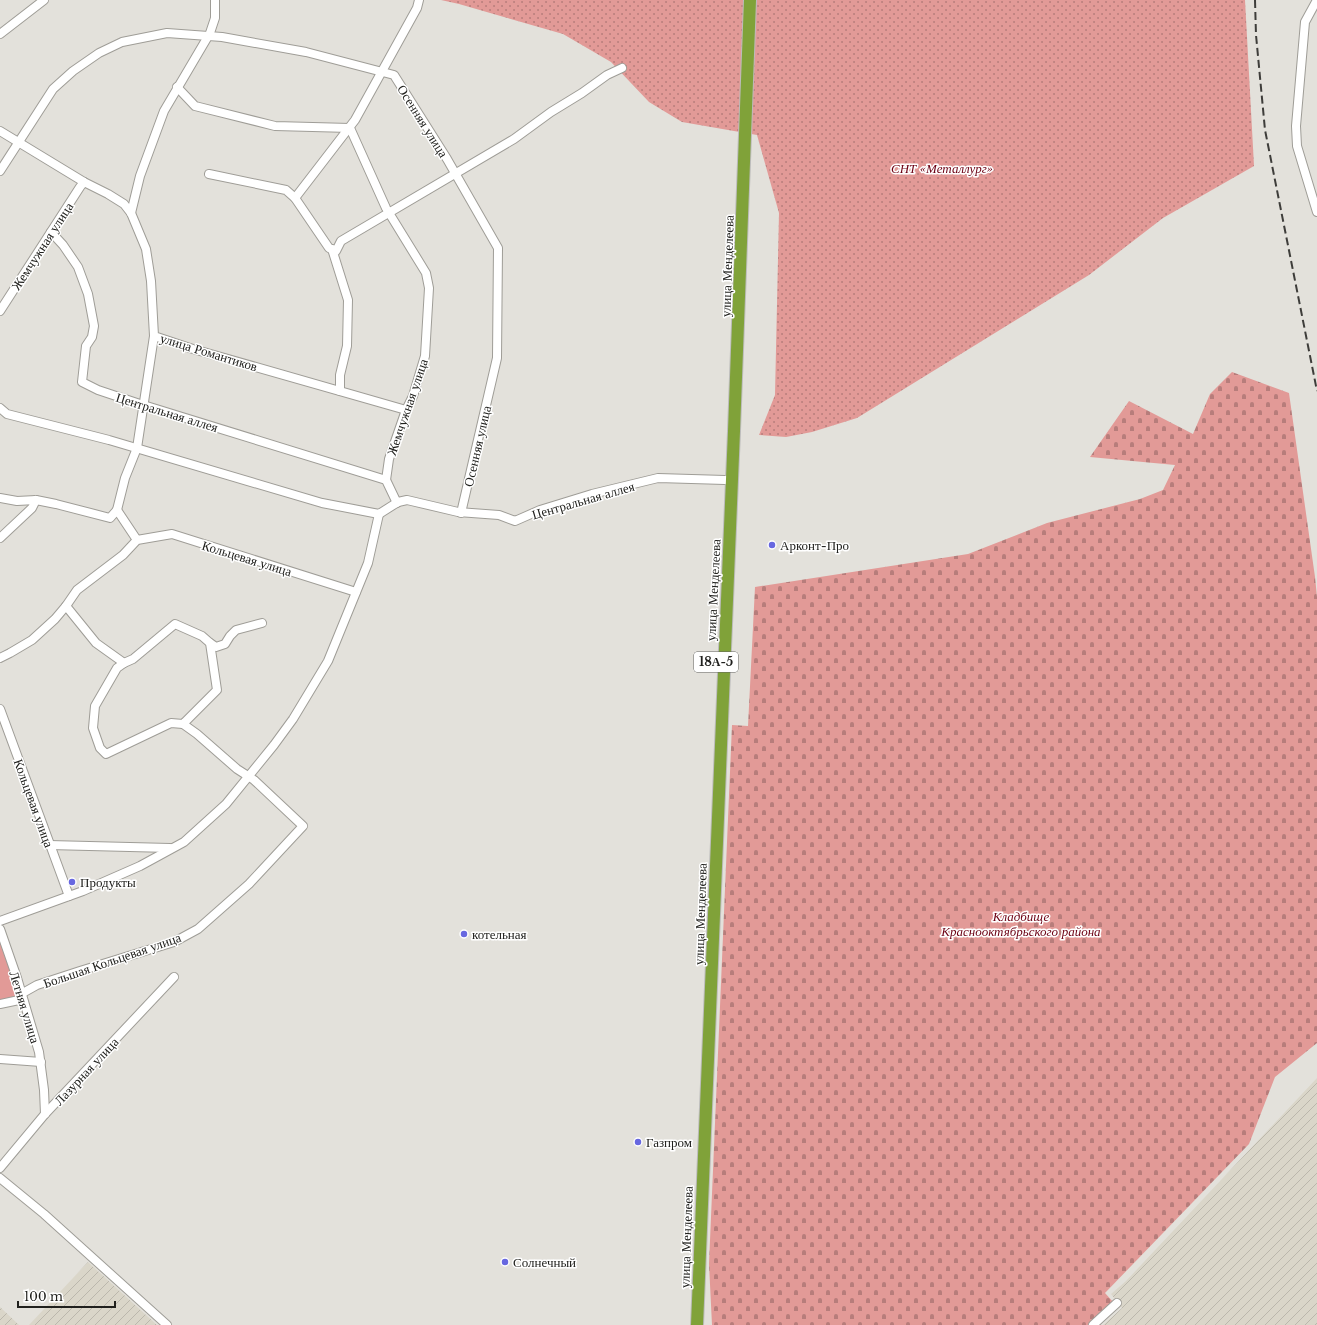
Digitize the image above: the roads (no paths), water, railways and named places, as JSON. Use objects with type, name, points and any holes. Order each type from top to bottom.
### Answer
[{"type":"highway","name":"улица Менделеева","points":[[690,1325],[743,0]]},
{"type":"highway","name":"улица Менделеева","points":[[696,1325],[734,431],[750,0]]},
{"type":"street","points":[[0,34],[44,0]]},
{"type":"street","points":[[131,212],[140,176],[161,119],[177,87],[208,36],[215,18],[215,0]]},
{"type":"street","points":[[295,198],[355,120],[417,8],[419,0]]},
{"type":"street","points":[[1317,0],[1305,22],[1296,126],[1297,146],[1317,212]]},
{"type":"street","name":"Осенняя улица","points":[[0,171],[54,89],[73,71],[99,53],[122,42],[167,33],[222,37],[306,52],[394,74],[455,173],[498,248],[498,358],[461,513]]},
{"type":"street","points":[[209,174],[286,190],[295,198],[329,248],[336,251],[341,241],[514,138],[551,112],[622,68]]},
{"type":"street","points":[[177,87],[195,106],[275,126],[349,128]]},
{"type":"street","name":"Жемчужная улица","points":[[349,128],[389,213],[426,273],[429,288],[425,356],[413,396],[406,410],[389,458],[386,480]]},
{"type":"street","points":[[0,131],[84,182],[108,194],[124,204],[131,212]]},
{"type":"street","name":"Жемчужная улица","points":[[0,311],[84,182]]},
{"type":"street","name":"улица Романтиков","points":[[131,212],[146,249],[151,281],[154,336],[193,349],[406,410]]},
{"type":"street","name":"Центральная аллея","points":[[51,232],[63,245],[78,267],[88,294],[94,326],[92,337],[86,346],[82,382],[98,390],[143,405],[386,480]]},
{"type":"street","points":[[332,249],[348,300],[347,346],[340,375],[340,391]]},
{"type":"street","points":[[0,498],[17,501],[36,500],[70,506],[94,515],[110,518],[117,510],[125,478],[137,448],[154,336]]},
{"type":"street","points":[[0,408],[7,414],[109,440],[266,485],[322,503],[378,514],[368,563],[328,661],[293,719],[226,804],[184,842],[140,866],[69,896],[0,921]]},
{"type":"street","name":"Центральная аллея","points":[[378,514],[397,503],[407,500],[461,513],[499,515],[515,521],[540,510],[592,494],[658,478],[725,480]]},
{"type":"street","points":[[386,480],[397,503]]},
{"type":"street","points":[[0,538],[32,508],[36,500]]},
{"type":"street","points":[[0,658],[10,654],[32,640],[55,619],[77,590],[123,555],[137,540],[117,510]]},
{"type":"street","name":"Кольцевая улица","points":[[137,540],[172,534],[356,592]]},
{"type":"street","points":[[66,606],[96,643],[124,663]]},
{"type":"street","points":[[248,777],[183,724],[170,723],[106,754],[100,748],[93,728],[95,706],[117,668],[133,659],[175,624],[202,636],[216,647],[225,644],[236,630],[262,623]]},
{"type":"street","points":[[183,724],[217,690],[210,643]]},
{"type":"street","name":"Кольцевая улица","points":[[0,709],[49,846],[69,896]]},
{"type":"street","name":"Большая Кольцевая улица","points":[[0,1004],[19,1000],[21,994],[37,985],[174,942],[198,929],[249,884],[304,826],[254,780],[248,777]]},
{"type":"street","points":[[49,846],[172,848]]},
{"type":"street","name":"Летняя улица","points":[[0,929],[39,1052],[46,1114]]},
{"type":"street","name":"Лазурная улица","points":[[0,1168],[46,1114],[174,977]]},
{"type":"street","name":"Летняя улица","points":[[0,1059],[41,1062]]},
{"type":"street","points":[[0,1178],[44,1214],[167,1325]]},
{"type":"street","points":[[1094,1325],[1117,1303]]},
{"type":"railway","points":[[1255,0],[1256,35],[1265,130],[1317,391]]},
{"type":"place","name":"Арконт-Про","points":[[772,545]]},
{"type":"place","name":"Продукты","points":[[72,882]]},
{"type":"place","name":"котельная","points":[[464,934]]},
{"type":"place","name":"Газпром","points":[[638,1142]]},
{"type":"place","name":"Солнечный","points":[[505,1262]]},
{"type":"park label","name":"СНТ «Металлург»","points":[[942,168]]},
{"type":"park label","name":"Кладбище Краснооктябрьского района","points":[[1021,924]]}]
